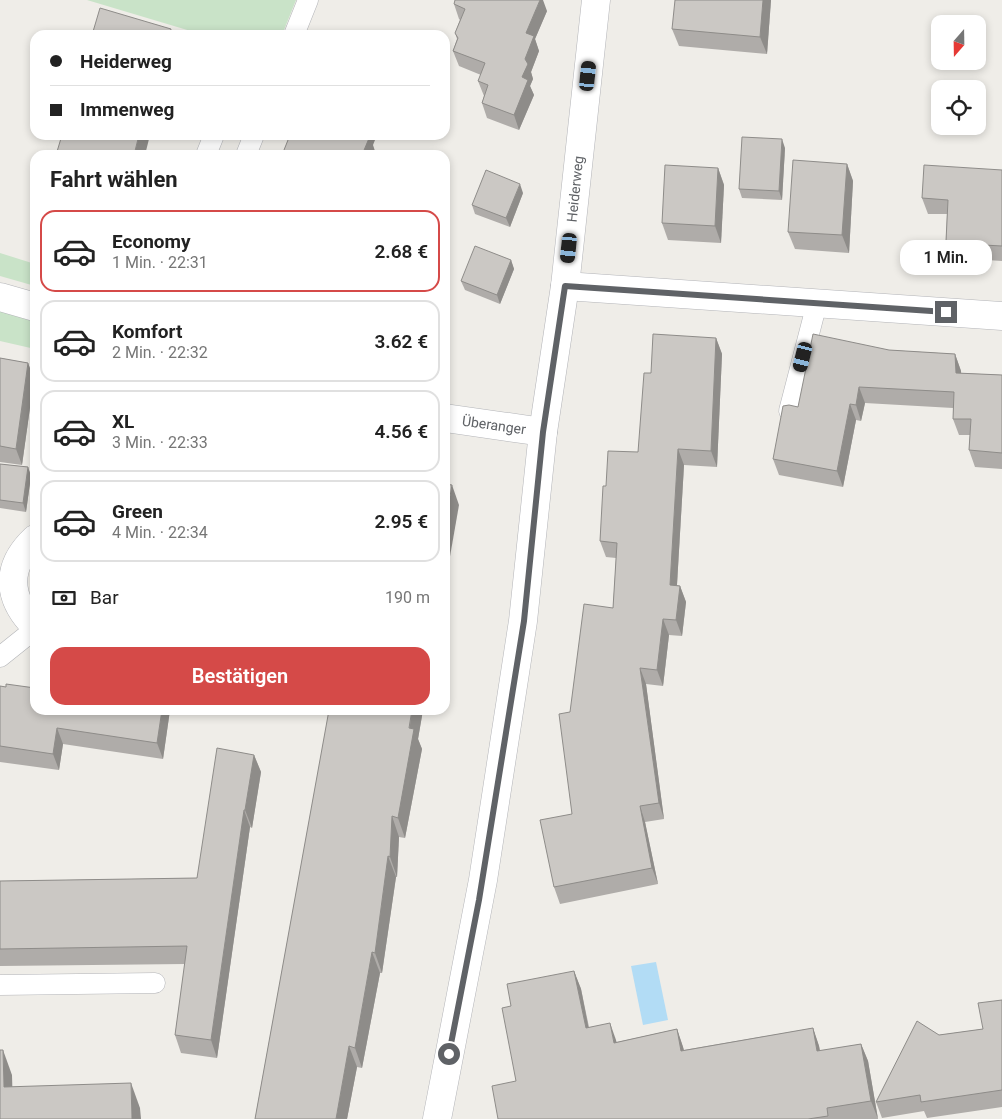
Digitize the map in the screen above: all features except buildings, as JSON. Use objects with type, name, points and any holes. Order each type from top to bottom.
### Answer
[{"type":"street","name":"Heiderweg","points":[[437,1119],[472,939],[524,621],[543,432],[565,286],[596,0]]},
{"type":"street","points":[[565,286],[1002,316]]},
{"type":"street","points":[[0,297],[30,306]]},
{"type":"street","name":"Überanger","points":[[450,419],[543,432]]},
{"type":"street","points":[[30,544],[16,564],[13,582],[16,600],[30,622]]},
{"type":"lane","points":[[296,30],[308,0]]},
{"type":"lane","points":[[789,411],[817,303]]},
{"type":"lane","points":[[0,657],[30,632]]},
{"type":"lane","points":[[0,985],[155,983]]},
{"type":"green space","points":[[87,0],[296,0],[284,30],[187,30]]},
{"type":"green space","points":[[0,253],[30,262],[30,285],[0,276]]},
{"type":"green space","points":[[0,311],[30,320],[30,348],[0,341]]},
{"type":"water","points":[[656,962],[668,1020],[643,1025],[631,966]]},
{"type":"route","points":[[449,1054],[479,900],[524,621],[543,432],[565,286],[946,312]]}]
